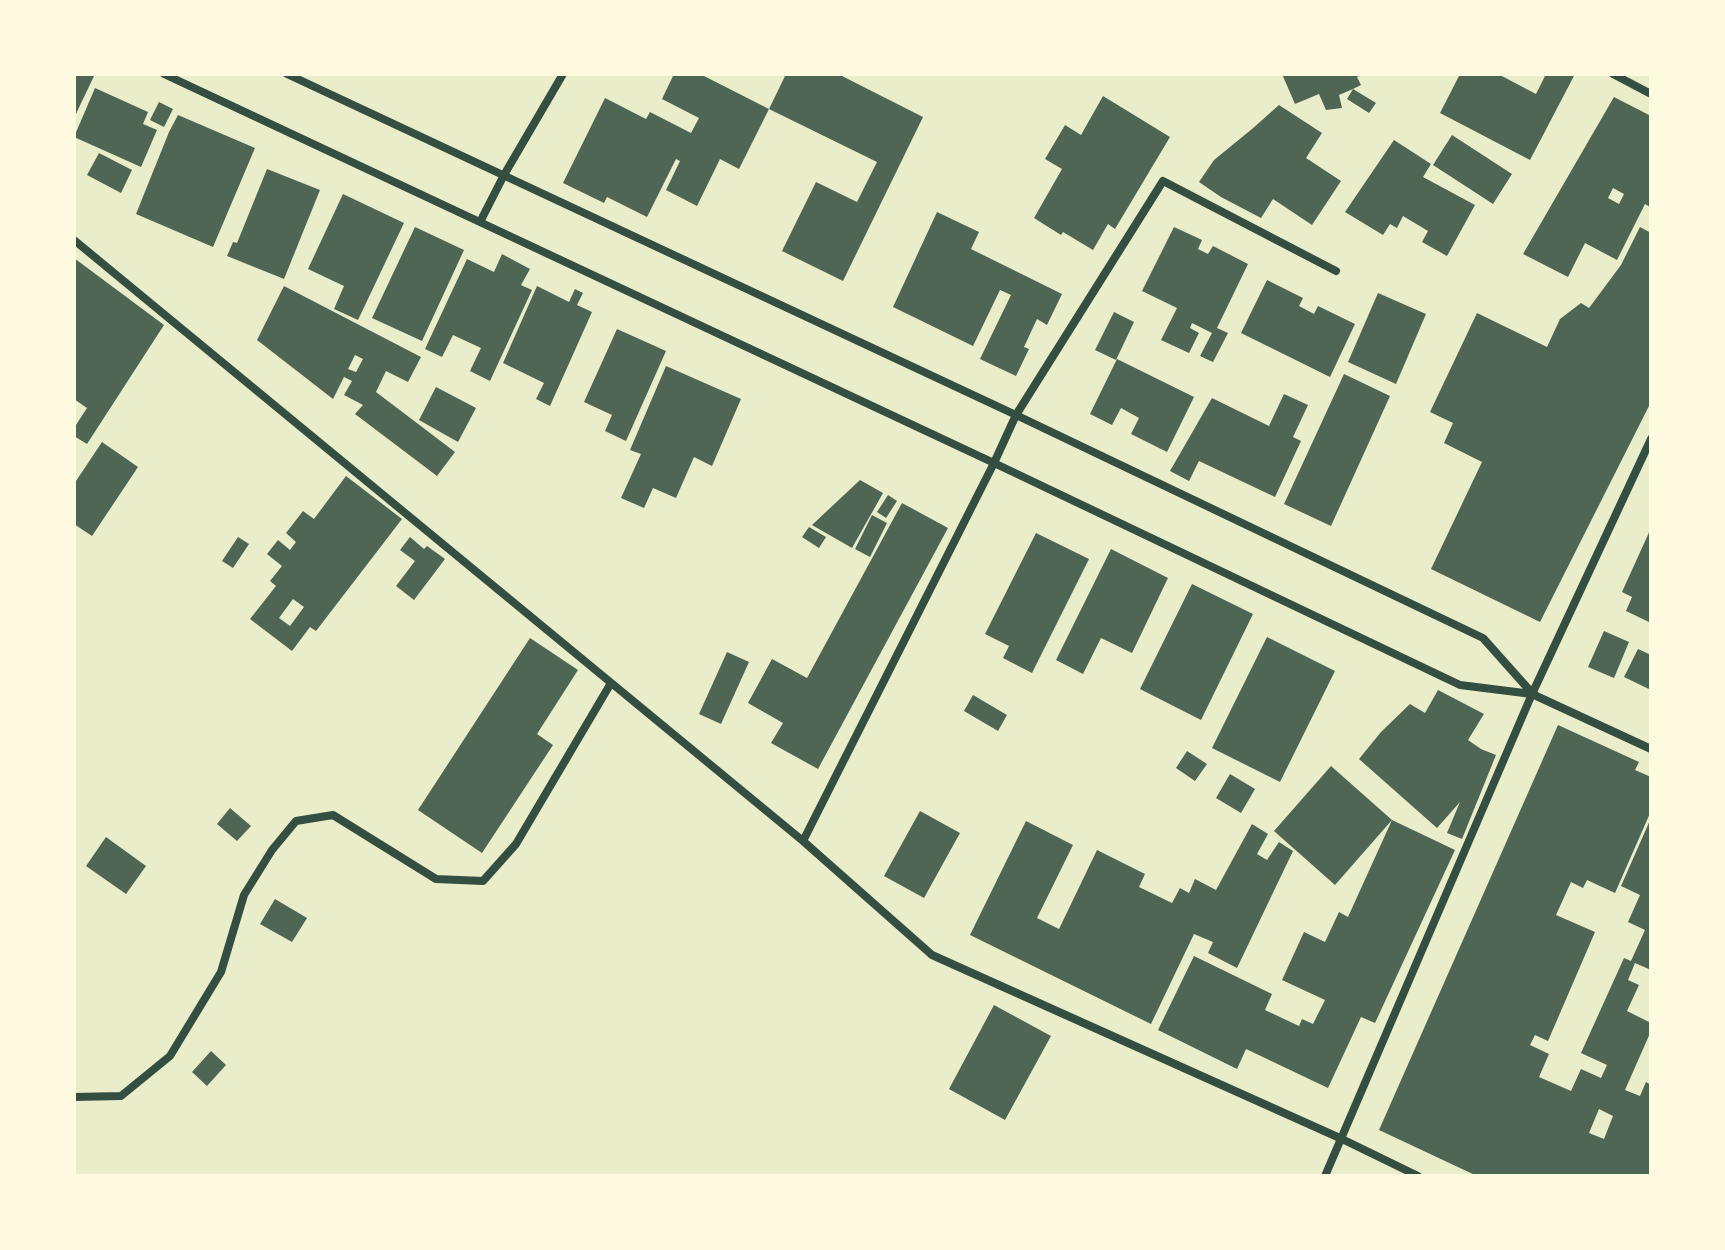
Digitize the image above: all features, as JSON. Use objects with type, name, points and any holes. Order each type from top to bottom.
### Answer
[{"type":"street","points":[[164,74],[1460,685],[1532,694],[1651,749]]},
{"type":"street","points":[[287,74],[1016,415],[1483,638],[1532,694]]},
{"type":"street","points":[[480,222],[563,74]]},
{"type":"street","points":[[1613,74],[1651,94]]},
{"type":"street","points":[[803,841],[1016,415],[1163,181],[1336,271]]},
{"type":"street","points":[[74,240],[803,841],[932,955],[1418,1176]]},
{"type":"street","points":[[1325,1176],[1532,694],[1651,439]]},
{"type":"street","points":[[74,1097],[121,1096],[170,1056],[221,972],[244,895],[272,850],[296,821],[333,815],[436,879],[483,881],[516,844],[611,683]]},
{"type":"building","points":[[74,74],[95,74],[74,118]]},
{"type":"building","points":[[674,74],[700,74],[769,109],[739,169],[720,159],[697,206],[666,190],[680,161],[676,159],[647,217],[607,197],[604,203],[563,183],[605,98],[646,119],[650,112],[691,133],[699,118],[662,99]]},
{"type":"building","points":[[786,74],[838,74],[923,117],[843,281],[782,251],[816,182],[857,202],[877,162],[769,109]]},
{"type":"building","points":[[1282,74],[1365,74],[1357,77],[1361,85],[1339,95],[1342,108],[1326,110],[1319,94],[1295,104]]},
{"type":"building","points":[[1460,74],[1498,74],[1536,94],[1546,74],[1575,74],[1530,160],[1440,113]]},
{"type":"building","points":[[95,88],[148,112],[143,124],[157,130],[141,167],[74,137]]},
{"type":"building","points":[[1353,89],[1376,103],[1369,113],[1347,99]]},
{"type":"building","points":[[1103,96],[1170,137],[1115,229],[1108,224],[1093,250],[1034,218],[1062,169],[1045,159],[1065,125],[1081,135]]},
{"type":"building","points":[[1614,97],[1651,116],[1651,206],[1645,204],[1617,260],[1585,243],[1568,277],[1523,254]],"holes":[[[1613,188],[1624,194],[1619,204],[1608,198]]]},
{"type":"building","points":[[159,102],[173,109],[164,127],[150,120]]},
{"type":"building","points":[[1279,105],[1322,133],[1306,158],[1341,181],[1312,225],[1273,199],[1261,218],[1199,182],[1214,160]]},
{"type":"building","points":[[178,115],[255,148],[213,247],[136,214]]},
{"type":"building","points":[[1452,135],[1512,174],[1493,204],[1433,165]]},
{"type":"building","points":[[1394,140],[1431,164],[1423,177],[1475,205],[1447,256],[1422,242],[1428,231],[1403,216],[1397,228],[1390,224],[1383,235],[1345,212]]},
{"type":"building","points":[[99,153],[132,170],[121,193],[87,175]]},
{"type":"building","points":[[267,169],[320,190],[284,279],[227,256],[233,242],[237,243]]},
{"type":"building","points":[[343,194],[404,223],[358,320],[334,309],[344,286],[308,269]]},
{"type":"building","points":[[937,212],[979,232],[971,249],[1062,294],[1047,325],[1037,319],[1024,347],[1029,349],[1016,376],[980,359],[1011,295],[1000,290],[973,346],[893,307]]},
{"type":"building","points":[[415,227],[464,250],[422,341],[372,318]]},
{"type":"building","points":[[1174,227],[1202,240],[1198,249],[1208,254],[1213,246],[1248,264],[1217,328],[1228,333],[1213,362],[1200,356],[1212,333],[1192,323],[1190,328],[1199,333],[1189,353],[1161,340],[1177,308],[1142,291]]},
{"type":"building","points":[[1640,227],[1651,233],[1651,402],[1540,622],[1431,569],[1482,462],[1444,443],[1453,423],[1430,412],[1477,313],[1547,347],[1560,319],[1581,303],[1589,308],[1621,265]]},
{"type":"building","points":[[502,254],[530,269],[521,285],[532,290],[490,381],[470,371],[481,348],[453,335],[442,357],[425,349],[467,259],[494,272]]},
{"type":"building","points":[[74,258],[164,325],[87,444],[74,436],[74,428],[87,408],[74,399]]},
{"type":"building","points":[[1267,280],[1303,298],[1299,306],[1314,314],[1318,306],[1355,324],[1330,377],[1241,333]]},
{"type":"building","points":[[284,286],[421,357],[408,382],[386,371],[376,392],[455,452],[437,476],[355,414],[363,405],[344,395],[352,381],[344,377],[333,399],[257,340]],"holes":[[[355,355],[363,359],[356,372],[348,369]]]},
{"type":"building","points":[[537,286],[569,302],[575,289],[583,293],[577,305],[592,312],[550,406],[536,399],[544,383],[503,363]]},
{"type":"building","points":[[1378,293],[1426,314],[1396,384],[1348,362]]},
{"type":"building","points":[[1114,312],[1134,322],[1116,360],[1095,350]]},
{"type":"building","points":[[617,329],[666,351],[626,441],[605,431],[612,415],[584,402]]},
{"type":"building","points":[[1117,359],[1194,397],[1167,452],[1131,434],[1139,418],[1121,408],[1112,425],[1090,414]]},
{"type":"building","points":[[666,366],[741,399],[712,466],[694,457],[676,498],[653,488],[644,508],[621,498],[641,454],[630,450]]},
{"type":"building","points":[[1344,374],[1390,396],[1331,526],[1284,504]]},
{"type":"building","points":[[436,387],[476,408],[458,442],[419,420]]},
{"type":"building","points":[[1284,394],[1308,405],[1293,437],[1301,441],[1275,497],[1199,461],[1189,481],[1170,471],[1212,398],[1269,426]]},
{"type":"building","points":[[102,442],[138,467],[92,536],[74,524],[74,484]]},
{"type":"building","points":[[346,476],[402,519],[316,631],[310,627],[292,651],[250,619],[276,586],[270,581],[282,566],[267,554],[278,540],[290,550],[296,542],[286,533],[303,511],[314,519]],"holes":[[[293,599],[304,607],[290,626],[279,618]]]},
{"type":"building","points":[[860,480],[883,493],[852,548],[812,525]]},
{"type":"building","points":[[888,495],[897,501],[886,518],[877,512]]},
{"type":"building","points":[[902,503],[948,528],[818,769],[771,743],[783,723],[748,703],[772,659],[807,678]]},
{"type":"building","points":[[872,515],[887,523],[870,557],[855,549]]},
{"type":"building","points":[[809,527],[826,537],[819,548],[802,537]]},
{"type":"building","points":[[1651,528],[1649,622],[1626,611],[1632,597],[1622,592]]},
{"type":"building","points":[[1036,533],[1089,559],[1032,673],[1003,658],[1009,646],[985,634]]},
{"type":"building","points":[[238,537],[249,544],[233,568],[222,561]]},
{"type":"building","points":[[410,537],[424,549],[427,546],[445,559],[414,600],[396,586],[415,561],[400,550]]},
{"type":"building","points":[[1111,549],[1168,578],[1132,653],[1101,638],[1083,674],[1056,660]]},
{"type":"building","points":[[1192,584],[1253,614],[1201,720],[1140,689]]},
{"type":"building","points":[[1604,631],[1629,642],[1614,678],[1588,667]]},
{"type":"building","points":[[1267,637],[1335,671],[1280,782],[1212,748]]},
{"type":"building","points":[[530,638],[578,670],[537,734],[553,745],[482,853],[418,810]]},
{"type":"building","points":[[1638,649],[1651,655],[1651,690],[1624,677]]},
{"type":"building","points":[[727,652],[749,662],[721,724],[699,714]]},
{"type":"building","points":[[1438,690],[1484,714],[1468,740],[1496,755],[1462,839],[1447,833],[1460,802],[1437,828],[1359,759],[1410,704],[1425,713]]},
{"type":"building","points":[[973,695],[1007,715],[998,731],[964,711]]},
{"type":"building","points":[[1558,725],[1639,762],[1635,770],[1651,777],[1651,811],[1615,893],[1587,880],[1583,888],[1571,882],[1556,915],[1595,932],[1548,1041],[1535,1035],[1530,1045],[1549,1054],[1539,1077],[1571,1091],[1581,1069],[1601,1078],[1607,1065],[1581,1053],[1624,958],[1631,961],[1645,930],[1628,922],[1640,895],[1621,886],[1651,818],[1651,970],[1635,963],[1628,980],[1639,985],[1627,1011],[1651,1023],[1651,1031],[1625,1090],[1640,1096],[1646,1082],[1651,1085],[1651,1176],[1477,1176],[1379,1130]],"holes":[[[1599,1109],[1613,1116],[1604,1139],[1589,1133]]]},
{"type":"building","points":[[1187,751],[1207,764],[1195,781],[1176,768]]},
{"type":"building","points":[[1331,766],[1392,820],[1335,885],[1274,831]]},
{"type":"building","points":[[1230,774],[1255,789],[1241,813],[1216,798]]},
{"type":"building","points":[[230,808],[251,826],[237,841],[217,824]]},
{"type":"building","points":[[920,811],[960,833],[924,898],[884,876]]},
{"type":"building","points":[[1392,820],[1455,850],[1375,1023],[1361,1017],[1328,1088],[1246,1049],[1237,1069],[1158,1030],[1194,956],[1272,994],[1265,1010],[1299,1026],[1302,1019],[1313,1024],[1325,1000],[1282,980],[1304,932],[1325,942],[1339,912],[1348,917]]},
{"type":"building","points":[[1026,821],[1073,845],[1037,918],[1059,929],[1097,850],[1145,874],[1139,887],[1172,903],[1180,888],[1189,893],[1195,879],[1216,890],[1252,824],[1268,834],[1257,854],[1267,860],[1279,842],[1293,851],[1237,968],[1208,953],[1213,942],[1194,934],[1151,1024],[970,935]]},
{"type":"building","points":[[106,837],[146,866],[126,894],[86,866]]},
{"type":"building","points":[[275,899],[307,918],[292,942],[260,924]]},
{"type":"building","points":[[994,1005],[1051,1036],[1005,1120],[949,1089]]},
{"type":"building","points":[[211,1051],[226,1065],[207,1086],[192,1072]]}]
